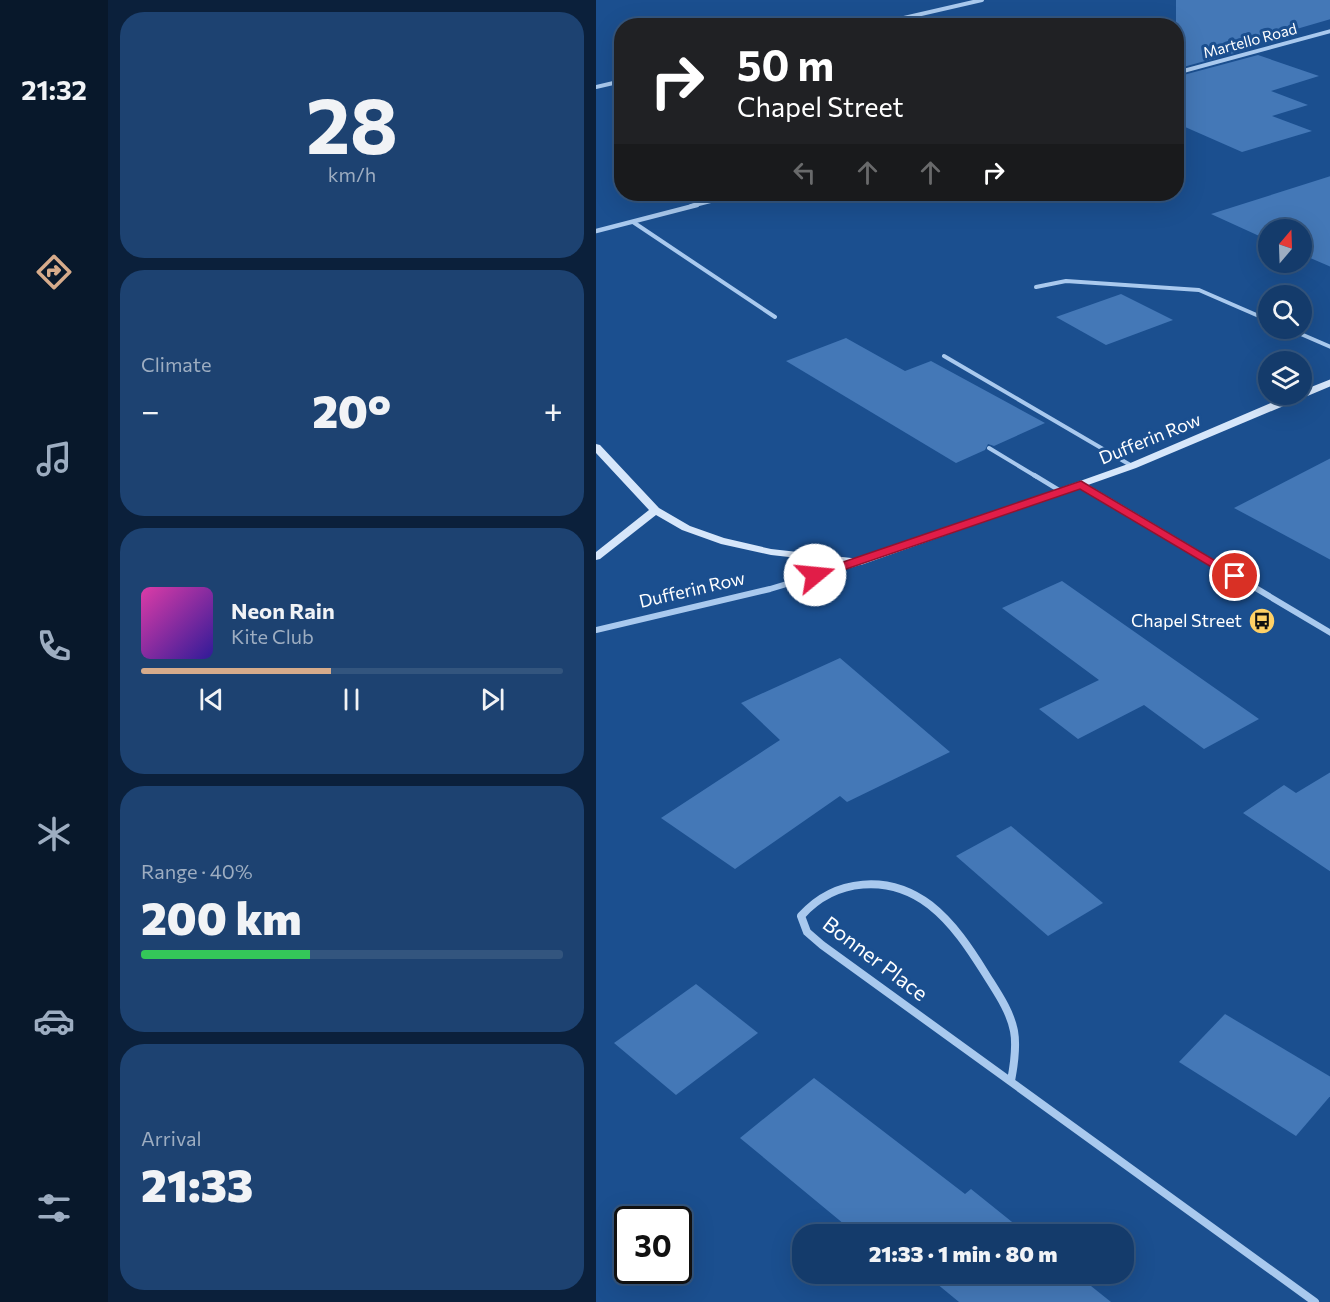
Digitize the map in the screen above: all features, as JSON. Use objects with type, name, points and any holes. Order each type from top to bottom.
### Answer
[{"type":"street","points":[[904,18],[982,0]]},
{"type":"street","name":"Martello Road","points":[[1184,71],[1331,31]]},
{"type":"street","points":[[596,87],[614,83]]},
{"type":"street","points":[[596,231],[712,201]]},
{"type":"street","name":"Dufferin Row","points":[[1312,390],[1331,382]]},
{"type":"street","name":"Dufferin Row","points":[[596,630],[770,589],[861,561],[1132,466],[1275,405]]},
{"type":"street","points":[[596,447],[654,510],[686,528],[721,541],[771,552],[861,561]]},
{"type":"street","points":[[1081,484],[1331,633]]},
{"type":"street","points":[[596,557],[654,510]]},
{"type":"street","name":"Bonner Place","points":[[1011,1081],[1015,1058],[1014,1030],[1003,1002],[972,951],[927,904],[909,892],[859,884],[836,888],[814,900],[801,916],[807,932],[815,939],[1315,1302]]},
{"type":"lane","points":[[633,222],[775,317]]},
{"type":"lane","points":[[1036,287],[1066,281],[1199,290],[1258,316]]},
{"type":"lane","points":[[1312,339],[1331,347]]},
{"type":"lane","points":[[944,356],[1132,466]]},
{"type":"lane","points":[[989,448],[1062,492]]},
{"type":"building","points":[[1176,0],[1331,0],[1331,19],[1235,47],[1245,50],[1184,67],[1184,18],[1176,18]]},
{"type":"building","points":[[1258,55],[1319,76],[1271,91],[1308,105],[1272,116],[1312,131],[1242,152],[1184,127],[1184,75]]},
{"type":"building","points":[[1331,176],[1331,267],[1312,259],[1312,219],[1258,219],[1258,235],[1211,214]]},
{"type":"building","points":[[1121,294],[1173,320],[1106,345],[1056,317]]},
{"type":"building","points":[[846,338],[905,371],[931,361],[1045,423],[994,446],[988,444],[985,450],[956,463],[786,361]]},
{"type":"building","points":[[1331,458],[1331,560],[1234,508]]},
{"type":"building","points":[[1062,581],[1259,719],[1204,749],[1144,705],[1078,739],[1039,709],[1099,680],[1002,608]]},
{"type":"building","points":[[840,658],[950,752],[847,802],[840,796],[735,869],[661,818],[780,740],[741,703]]},
{"type":"building","points":[[1331,772],[1331,872],[1243,813],[1284,785],[1296,793]]},
{"type":"building","points":[[1011,826],[1103,903],[1048,936],[956,856]]},
{"type":"building","points":[[696,984],[758,1033],[676,1095],[614,1043]]},
{"type":"building","points":[[1225,1014],[1331,1077],[1331,1095],[1296,1136],[1179,1062]]},
{"type":"building","points":[[814,1078],[965,1194],[971,1189],[1015,1224],[844,1224],[740,1138]]},
{"type":"building","points":[[937,1284],[1088,1284],[1111,1302],[959,1302]]},
{"type":"place","name":"Chapel Street","points":[[1262,621]]},
{"type":"route","points":[[815,575],[1081,484],[1235,576]]}]
